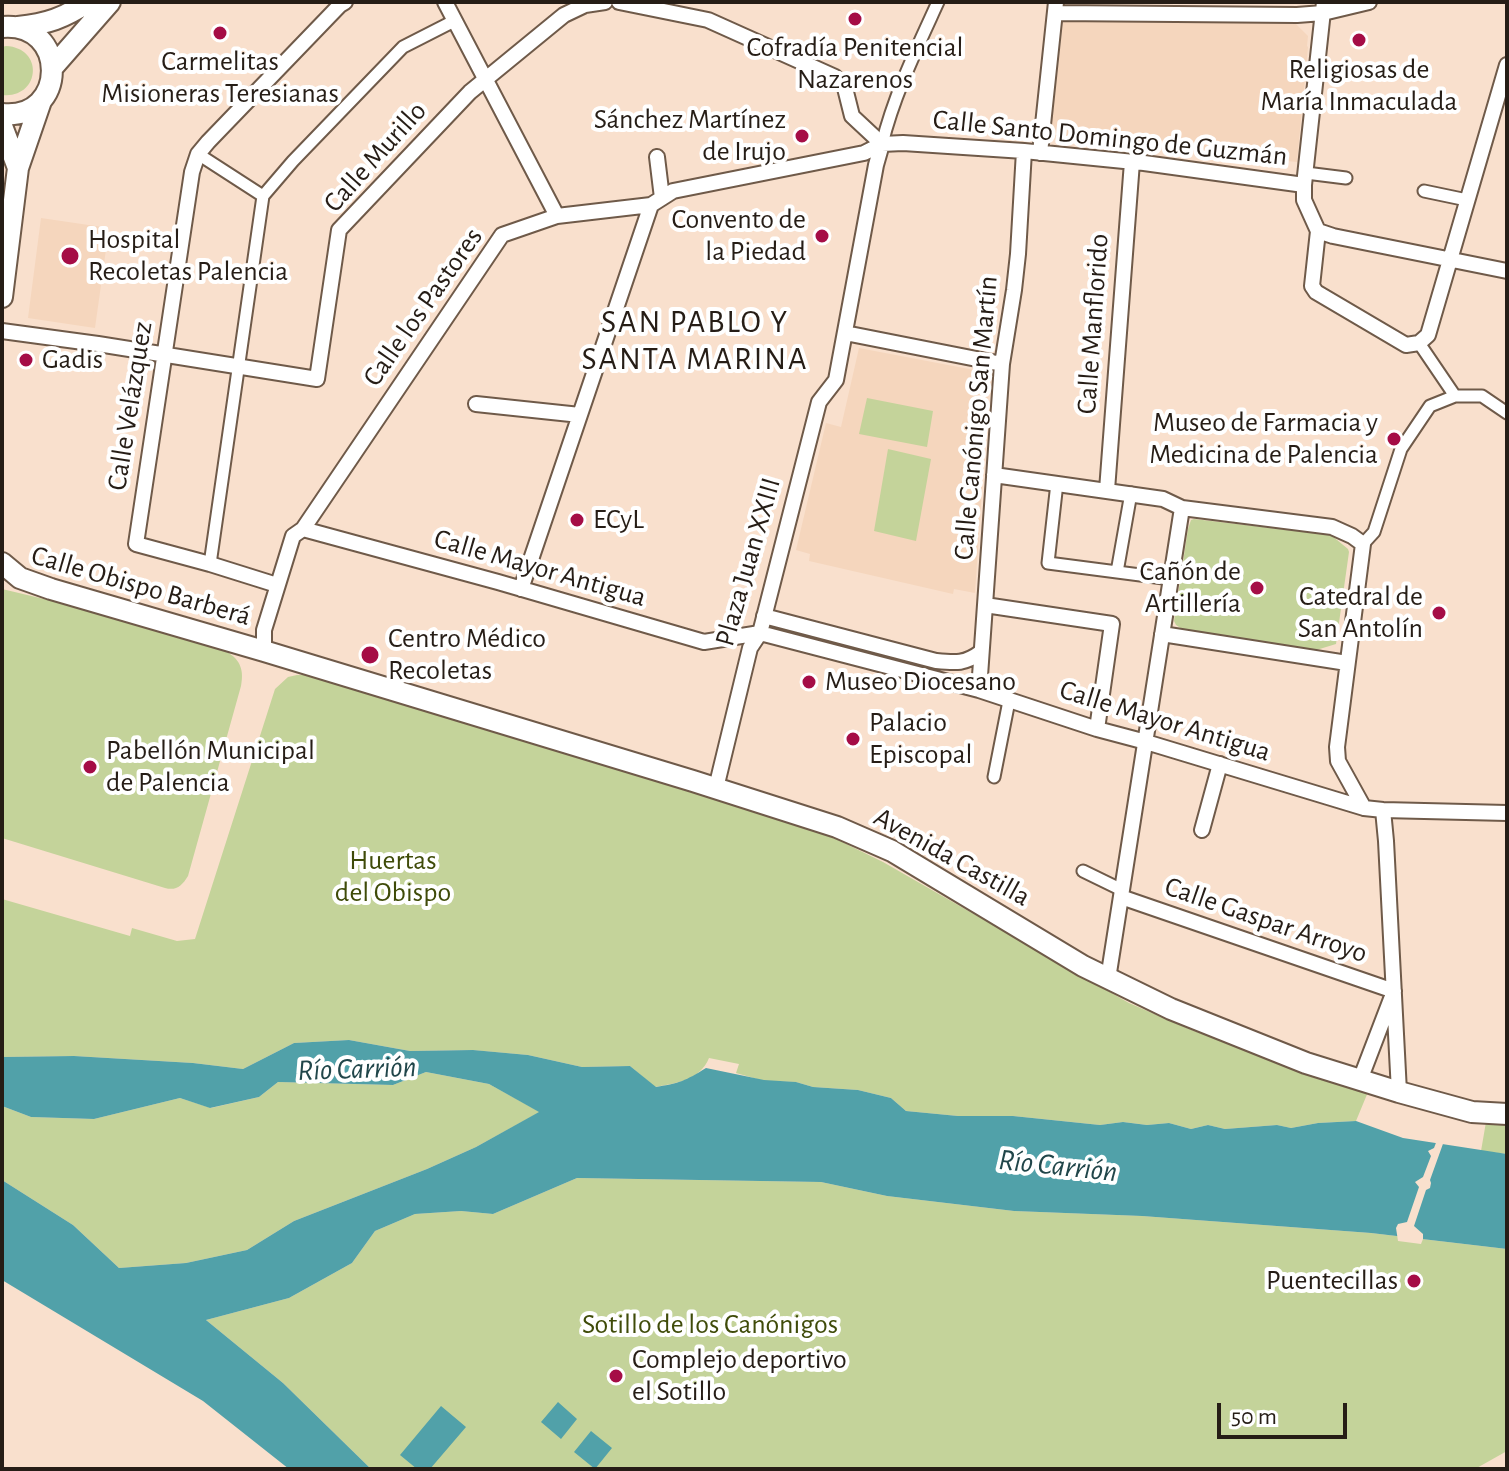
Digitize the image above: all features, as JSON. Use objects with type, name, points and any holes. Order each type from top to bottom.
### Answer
[{"type":"main road","points":[[7,26],[41,25],[61,19],[88,2]]},
{"type":"main road","points":[[53,67],[110,2]]},
{"type":"main road","points":[[2,297],[18,168],[41,101],[48,91],[53,67],[50,53],[32,32],[7,26]]},
{"type":"main road","points":[[2,114],[31,109],[41,101]]},
{"type":"main road","points":[[2,126],[18,168]]},
{"type":"main road","points":[[2,563],[11,577]]},
{"type":"main road","name":"Calle Obispo Barberá","points":[[11,577],[264,651]]},
{"type":"main road","name":"Avenida Castilla","points":[[264,651],[837,827],[892,851],[1083,966],[1171,1009],[1306,1063],[1360,1080],[1472,1112],[1507,1114]]},
{"type":"street","name":"Calle Velázquez","points":[[210,564],[136,544],[192,172],[198,154],[208,142],[345,2]]},
{"type":"street","name":"Calle Murillo","points":[[238,367],[317,379],[339,230],[470,92],[564,15],[585,5],[605,2]]},
{"type":"street","points":[[619,2],[708,20],[835,77],[845,88],[852,116],[882,144],[901,84],[938,2]]},
{"type":"street","points":[[1040,153],[1056,8],[1297,15],[1324,7],[1369,2]]},
{"type":"street","points":[[1324,7],[1304,200],[1318,231],[1313,289],[1406,345],[1419,343],[1428,335],[1507,65]]},
{"type":"street","points":[[277,585],[210,564],[263,196],[403,47],[452,8],[485,80],[557,216]]},
{"type":"street","name":"Calle Santo Domingo de Guzmán","points":[[882,144],[911,143],[1024,151],[1305,179]]},
{"type":"street","name":"Calle los Pastores","points":[[264,651],[264,630],[293,536],[303,529],[502,235],[557,216],[656,202],[673,191],[864,153],[882,144]]},
{"type":"street","name":"Plaza Juan XXIII","points":[[716,788],[750,648],[760,633],[819,402],[836,380],[882,144]]},
{"type":"street","name":"Calle Canónigo San Martín","points":[[979,690],[1002,364],[1017,266],[1024,151]]},
{"type":"street","points":[[198,154],[263,196]]},
{"type":"street","points":[[521,589],[656,202],[657,157]]},
{"type":"street","name":"Calle Manflorido","points":[[1107,490],[1132,162]]},
{"type":"street","points":[[1305,179],[1346,178]]},
{"type":"street","points":[[1424,191],[1467,200]]},
{"type":"street","points":[[1318,231],[1507,271]]},
{"type":"street","points":[[2,331],[238,367]]},
{"type":"street","points":[[845,333],[1002,364]]},
{"type":"street","points":[[1419,343],[1455,396]]},
{"type":"street","points":[[1364,808],[1338,761],[1337,747],[1363,544],[1374,532],[1401,449],[1430,406],[1455,396],[1482,396],[1507,413]]},
{"type":"street","points":[[476,404],[580,415]]},
{"type":"street","points":[[994,475],[1131,493],[1163,499],[1182,508],[1332,527],[1363,544]]},
{"type":"street","points":[[1057,483],[1048,563],[1171,579]]},
{"type":"street","points":[[1117,572],[1131,493]]},
{"type":"street","points":[[1108,979],[1182,508]]},
{"type":"street","name":"Calle Mayor Antigua","points":[[303,529],[704,642],[760,633],[979,690],[1097,729],[1364,808],[1507,813]]},
{"type":"street","points":[[985,605],[1112,624],[1097,729]]},
{"type":"street","points":[[764,616],[936,661],[958,664],[981,652]]},
{"type":"street","points":[[1162,634],[1347,663]]},
{"type":"street","points":[[994,777],[1009,701]]},
{"type":"street","points":[[1202,830],[1220,764]]},
{"type":"street","points":[[1383,810],[1399,1092]]},
{"type":"street","points":[[1083,871],[1122,893]]},
{"type":"street","name":"Calle Gaspar Arroyo","points":[[1122,893],[1394,991]]},
{"type":"street","points":[[1360,1080],[1394,991]]},
{"type":"shaded area","points":[[1063,21],[1296,24],[1308,36],[1297,162],[1050,139]]},
{"type":"shaded area","name":"Hospital Recoletas Palencia","points":[[41,218],[109,228],[95,328],[28,318]]},
{"type":"shaded area","points":[[859,348],[990,373],[975,593],[954,589],[953,594],[809,561],[810,554],[796,550],[826,423],[841,427]]},
{"type":"green space","points":[[2,47],[27,55],[33,73],[24,89],[15,94],[2,95]]},
{"type":"green space","points":[[867,398],[933,411],[927,447],[859,434]]},
{"type":"green space","points":[[888,449],[931,459],[916,541],[874,531]]},
{"type":"green space","points":[[1194,519],[1331,535],[1348,549],[1336,644],[1313,651],[1191,635],[1176,625],[1174,621],[1188,529]]},
{"type":"green space","points":[[2,589],[82,608],[227,652],[238,662],[242,671],[241,686],[188,876],[178,887],[165,888],[2,838]]},
{"type":"green space","name":"Huertas del Obispo","points":[[306,675],[834,838],[883,862],[1129,1003],[1194,1031],[1368,1092],[1356,1121],[1291,1128],[1277,1125],[1225,1129],[1208,1125],[1191,1129],[1169,1123],[1100,1125],[1013,1116],[958,1116],[906,1111],[891,1098],[858,1090],[764,1081],[736,1073],[739,1064],[709,1058],[694,1076],[655,1087],[630,1066],[582,1067],[528,1055],[472,1050],[410,1051],[349,1040],[294,1043],[243,1069],[74,1056],[2,1057],[2,899],[130,936],[132,928],[177,941],[195,939],[275,689],[288,677]]},
{"type":"green space","points":[[426,1072],[489,1084],[540,1112],[476,1147],[427,1169],[294,1221],[247,1250],[186,1263],[119,1268],[73,1225],[2,1180],[2,1106],[31,1117],[94,1119],[180,1098],[211,1108],[259,1097],[278,1082],[393,1085]]},
{"type":"green space","points":[[1486,1122],[1507,1124],[1507,1154],[1481,1151]]},
{"type":"green space","name":"Sotillo de los Canónigos","points":[[577,1178],[821,1182],[887,1196],[1014,1211],[1142,1216],[1371,1233],[1507,1249],[1507,1451],[1475,1469],[371,1469],[283,1383],[206,1320],[289,1298],[352,1263],[375,1231],[415,1214],[461,1211],[493,1214]]},
{"type":"water","name":"Río Carrión","points":[[349,1040],[410,1051],[473,1050],[528,1055],[582,1067],[630,1066],[656,1087],[682,1081],[706,1068],[764,1080],[858,1090],[891,1098],[906,1111],[958,1116],[1013,1116],[1100,1125],[1169,1123],[1191,1129],[1208,1125],[1225,1129],[1277,1125],[1291,1128],[1356,1121],[1403,1138],[1507,1154],[1507,1249],[1371,1233],[1142,1216],[1014,1211],[887,1196],[821,1182],[577,1178],[493,1214],[461,1211],[415,1214],[375,1231],[352,1263],[289,1298],[206,1320],[283,1383],[371,1469],[289,1469],[203,1401],[2,1280],[2,1180],[73,1225],[119,1268],[186,1263],[247,1250],[294,1221],[427,1169],[476,1147],[539,1112],[489,1084],[426,1072],[393,1085],[278,1082],[259,1097],[210,1108],[180,1098],[94,1119],[31,1117],[2,1106],[2,1057],[74,1056],[243,1069],[294,1043]]},
{"type":"water","points":[[558,1402],[577,1419],[561,1439],[541,1422]]},
{"type":"water","points":[[441,1406],[466,1427],[430,1469],[417,1469],[400,1455]]},
{"type":"water","points":[[591,1431],[612,1448],[595,1469],[574,1452]]},
{"type":"pier","points":[[1437,1140],[1444,1141],[1430,1188],[1426,1190],[1414,1226],[1423,1234],[1423,1239],[1421,1244],[1398,1241],[1396,1228],[1398,1224],[1407,1222],[1419,1187],[1415,1182],[1423,1177],[1431,1156],[1428,1151],[1434,1148]]},
{"type":"place","name":"Cofradía Penitencial Nazarenos","points":[[855,19]]},
{"type":"place","name":"Carmelitas Misioneras Teresianas","points":[[220,33]]},
{"type":"place","name":"Religiosas de María Inmaculada","points":[[1359,40]]},
{"type":"place","name":"Sánchez Martínez de Irujo","points":[[802,136]]},
{"type":"place","name":"Convento de la Piedad","points":[[822,236]]},
{"type":"place","name":"Hospital Recoletas Palencia","points":[[70,256]]},
{"type":"place","name":"Gadis","points":[[26,360]]},
{"type":"place","name":"Museo de Farmacia y Medicina de Palencia","points":[[1394,439]]},
{"type":"place","name":"ECyL","points":[[577,520]]},
{"type":"place","name":"Cañón de Artillería","points":[[1257,588]]},
{"type":"place","name":"Catedral de San Antolín","points":[[1439,613]]},
{"type":"place","name":"Centro Médico Recoletas","points":[[370,655]]},
{"type":"place","name":"Museo Diocesano","points":[[809,682]]},
{"type":"place","name":"Palacio Episcopal","points":[[853,739]]},
{"type":"place","name":"Pabellón Municipal de Palencia","points":[[90,767]]},
{"type":"place","name":"Puentecillas","points":[[1414,1281]]},
{"type":"place","name":"Complejo deportivo el Sotillo","points":[[616,1376]]},
{"type":"district","name":"SAN PABLO Y SANTA MARINA","points":[[695,340]]}]
